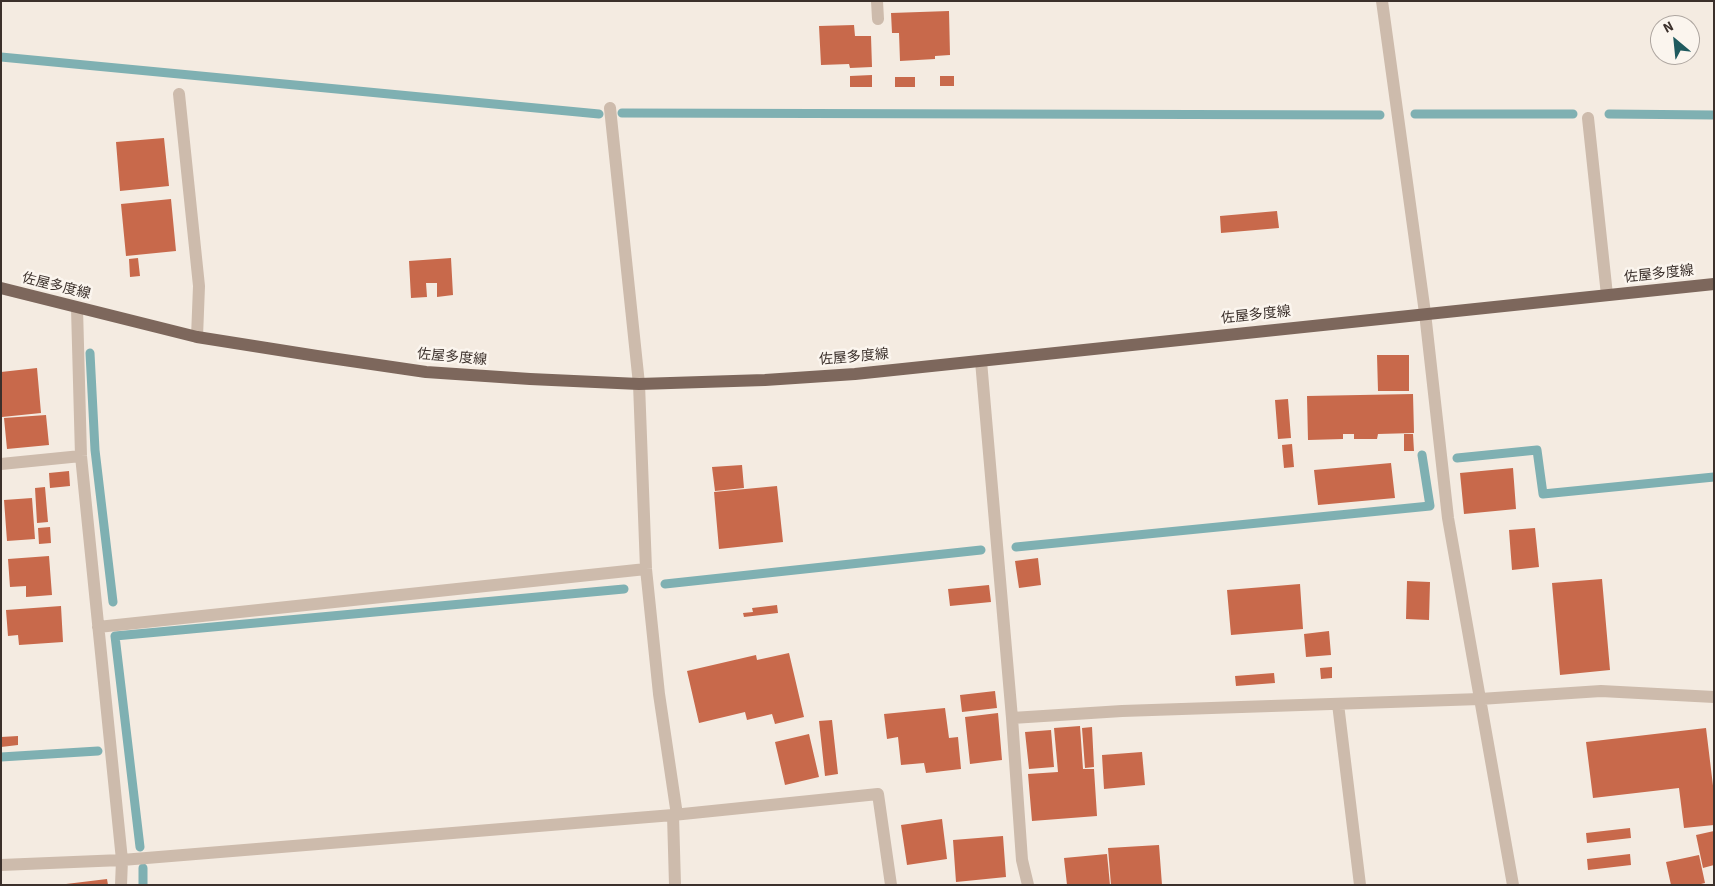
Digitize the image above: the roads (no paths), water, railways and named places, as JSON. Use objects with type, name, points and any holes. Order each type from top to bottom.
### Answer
[{"type":"main road","name":"佐屋多度線","points":[[1,288],[197,336],[426,372],[530,380],[639,384],[765,380],[855,374],[1714,284]]},
{"type":"street","points":[[877,1],[878,19]]},
{"type":"street","points":[[1382,1],[1425,314],[1448,518],[1513,885]]},
{"type":"street","points":[[180,94],[199,286],[197,336]]},
{"type":"street","points":[[610,108],[639,384],[646,569],[659,694],[675,815],[675,885]]},
{"type":"street","points":[[1588,118],[1607,295]]},
{"type":"street","points":[[77,308],[81,456],[122,860],[121,885]]},
{"type":"street","points":[[981,361],[1012,718],[1022,860],[1028,885]]},
{"type":"street","points":[[1,464],[81,456]]},
{"type":"street","points":[[98,627],[646,569]]},
{"type":"street","points":[[1012,718],[1122,710],[1480,699],[1601,691],[1714,697]]},
{"type":"street","points":[[1338,704],[1360,885]]},
{"type":"street","points":[[1,865],[122,860],[675,815],[878,794],[891,885]]},
{"type":"waterway","points":[[1,57],[599,114]]},
{"type":"waterway","points":[[622,113],[1380,115]]},
{"type":"waterway","points":[[1415,114],[1573,114]]},
{"type":"waterway","points":[[1609,114],[1714,115]]},
{"type":"waterway","points":[[90,353],[95,450],[113,602]]},
{"type":"waterway","points":[[1457,458],[1537,450],[1543,494],[1714,477]]},
{"type":"waterway","points":[[1016,547],[1430,506],[1422,455]]},
{"type":"waterway","points":[[665,584],[981,550]]},
{"type":"waterway","points":[[140,847],[115,636],[624,589]]},
{"type":"waterway","points":[[1,757],[98,751]]},
{"type":"waterway","points":[[143,868],[143,885]]}]
